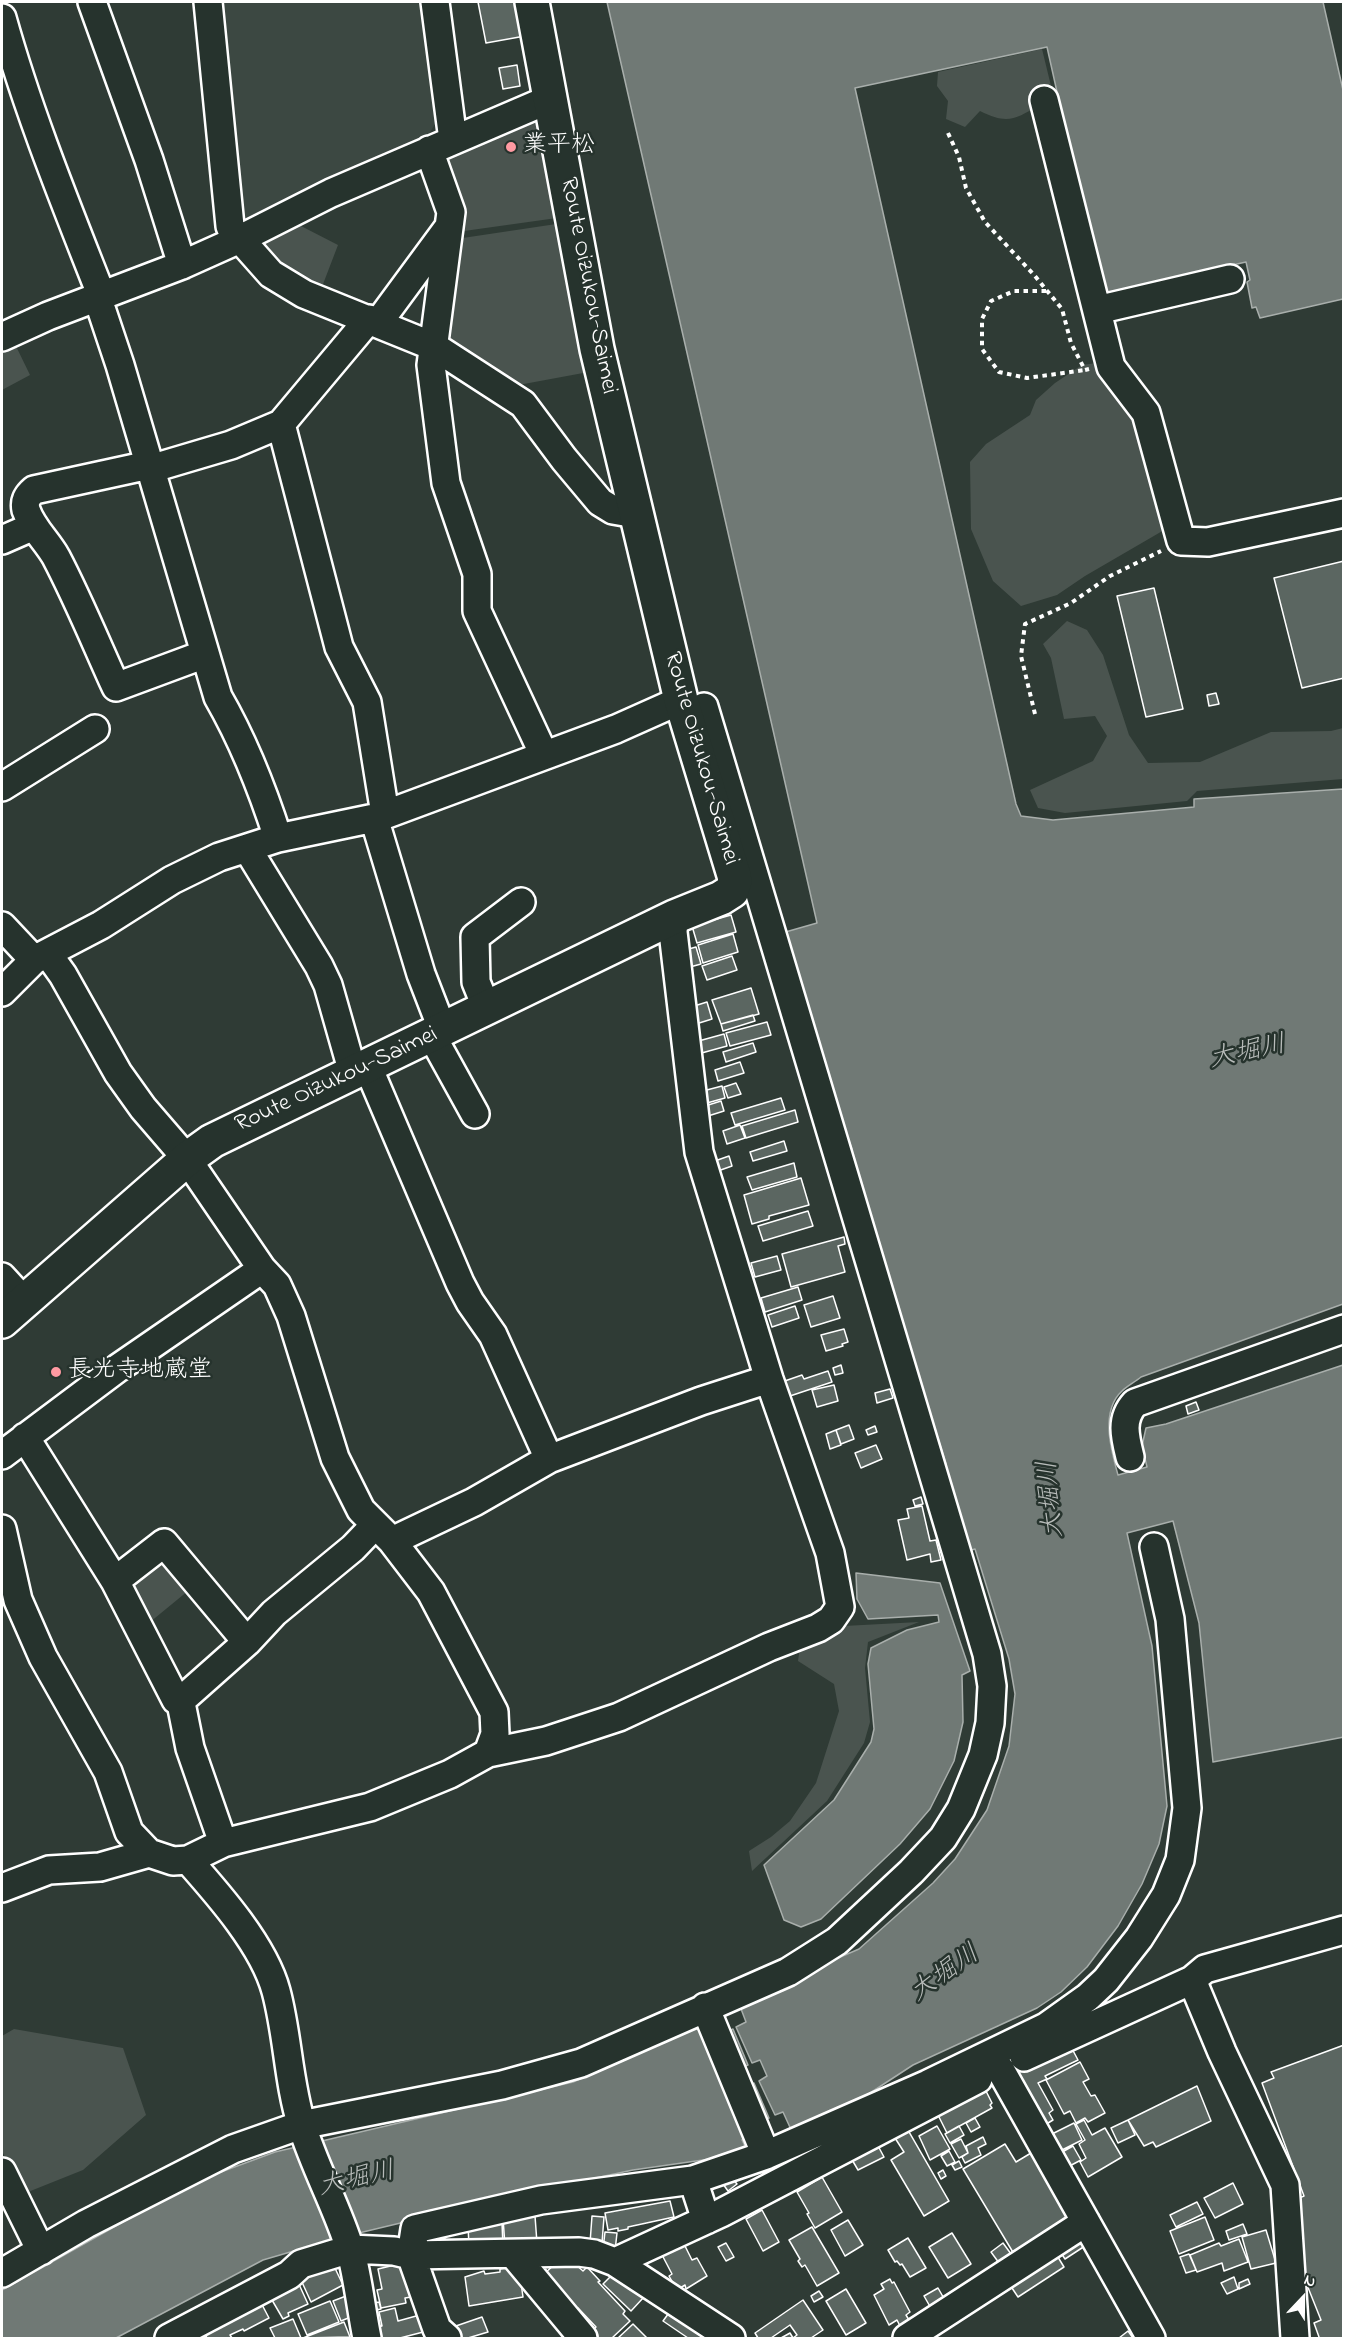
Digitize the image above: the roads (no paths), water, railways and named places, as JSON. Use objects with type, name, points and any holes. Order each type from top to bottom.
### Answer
[{"type":"main road","name":"Route Oizukou-Saimei","points":[[13,1311],[187,1159],[234,1130],[437,1034],[674,917],[729,894],[734,887],[735,881],[693,703],[636,514],[597,350],[532,2]]},
{"type":"street","points":[[92,2],[149,160],[182,265]]},
{"type":"street","points":[[208,2],[230,226],[238,240],[271,274],[304,294],[435,347],[524,404],[564,459],[600,502],[613,510],[636,514]]},
{"type":"street","points":[[435,2],[453,140]]},
{"type":"street","points":[[2,18],[45,150],[100,296],[100,305],[120,365],[218,697],[238,730],[260,783],[278,838]]},
{"type":"street","points":[[2,337],[48,316],[182,265],[238,240],[331,193],[550,99]]},
{"type":"street","points":[[1044,100],[1097,310],[1098,368],[1146,413],[1180,541],[1208,542],[1344,513]]},
{"type":"street","points":[[429,150],[451,212],[431,365],[446,483],[477,574],[477,611],[544,754]]},
{"type":"street","points":[[205,654],[116,687],[55,554],[34,526],[26,510],[25,501],[28,495],[34,490],[150,467],[231,445],[281,424],[373,321],[449,227]]},
{"type":"street","points":[[1097,310],[1230,279]]},
{"type":"street","points":[[281,424],[339,647],[367,702],[379,816],[437,1034],[475,1114]]},
{"type":"street","points":[[2,540],[34,526]]},
{"type":"street","points":[[2,992],[41,957],[101,925],[172,880],[219,857],[278,838],[379,816],[544,754],[693,703],[953,1534],[970,1602],[987,1654],[992,1686],[992,1704],[983,1755],[961,1809],[943,1838],[911,1872],[837,1941],[788,1972],[581,2063],[502,2085],[302,2125],[233,2149],[96,2218],[2,2273]]},
{"type":"street","points":[[2,787],[95,729]]},
{"type":"street","points":[[247,848],[309,946],[328,985],[360,1070],[470,1302],[493,1335],[549,1459]]},
{"type":"street","points":[[487,1009],[476,982],[475,937],[521,902]]},
{"type":"street","points":[[2,1529],[18,1600],[43,1657],[108,1772],[129,1833],[149,1853],[173,1861],[188,1860],[223,1843],[370,1808],[450,1774],[488,1753],[546,1741],[619,1717],[769,1647],[818,1628],[837,1614],[840,1607],[839,1594],[830,1553],[769,1379],[699,1152],[673,932],[674,917]]},
{"type":"street","points":[[2,926],[41,957],[143,1108],[187,1159],[262,1269],[277,1285],[291,1316],[334,1458],[361,1510],[431,1592],[494,1712],[495,1734],[488,1753]]},
{"type":"street","points":[[2,1455],[118,1368],[262,1269]]},
{"type":"street","points":[[2,1277],[13,1311]]},
{"type":"street","points":[[1130,1457],[1124,1432],[1125,1421],[1128,1410],[1135,1403],[1344,1329]]},
{"type":"street","points":[[223,1843],[190,1748],[181,1703],[184,1697],[247,1642],[274,1613],[353,1548],[383,1533],[474,1502],[549,1459],[701,1401],[769,1379]]},
{"type":"street","points":[[25,1437],[115,1581],[176,1700],[181,1703]]},
{"type":"street","points":[[115,1581],[164,1543],[247,1642]]},
{"type":"street","points":[[447,2338],[437,2329],[411,2255],[416,2229],[541,2200],[693,2180],[766,2155],[928,2084],[1046,2027],[1088,1997],[1106,1980],[1139,1938],[1166,1895],[1180,1860],[1187,1808],[1170,1619],[1154,1548]]},
{"type":"street","points":[[2,1888],[49,1870],[100,1867],[149,1853]]},
{"type":"street","points":[[188,1860],[223,1899],[264,1960],[276,1989],[286,2037],[288,2064],[302,2125],[350,2249],[367,2338]]},
{"type":"street","points":[[615,2262],[706,2220],[1000,2069],[1192,1980],[1205,1969],[1344,1930]]},
{"type":"street","points":[[1192,1980],[1222,2052],[1285,2185],[1295,2338]]},
{"type":"street","points":[[705,2007],[766,2155]]},
{"type":"street","points":[[1000,2069],[1151,2338]]},
{"type":"street","points":[[2,2172],[41,2251]]},
{"type":"street","points":[[693,2180],[706,2220]]},
{"type":"street","points":[[907,2338],[1086,2222]]},
{"type":"street","points":[[169,2338],[289,2275],[301,2264],[350,2249],[411,2255],[514,2255],[542,2252],[594,2254],[615,2262],[731,2338]]},
{"type":"street","points":[[514,2255],[583,2338]]},
{"type":"water","name":"大堀川","points":[[607,2],[1323,2],[1343,90],[1343,299],[1260,318],[1256,307],[1252,308],[1246,262],[1102,294],[1047,47],[855,88],[1016,804],[1021,816],[1053,820],[1194,807],[1194,799],[1343,789],[1343,1304],[1141,1377],[1124,1389],[1115,1399],[1111,1409],[1109,1431],[1118,1475],[1147,1467],[1142,1446],[1146,1428],[1166,1424],[1343,1365],[1344,1737],[1213,1762],[1199,1623],[1173,1521],[1127,1533],[1152,1646],[1167,1806],[1159,1844],[1142,1884],[1118,1926],[1087,1967],[1061,1992],[1037,2008],[913,2065],[844,2110],[793,2134],[783,2112],[775,2115],[759,2081],[767,2076],[760,2060],[752,2063],[736,2027],[746,2022],[738,2001],[859,1949],[933,1883],[955,1859],[987,1810],[1009,1746],[1015,1694],[1009,1659],[975,1549],[968,1551],[943,1467],[946,1464],[848,1151],[852,1149],[845,1130],[841,1130],[782,933],[817,923]]},
{"type":"water","points":[[856,1573],[940,1583],[970,1671],[962,1675],[963,1722],[954,1761],[930,1809],[900,1844],[821,1919],[801,1927],[784,1920],[764,1865],[834,1800],[871,1742],[874,1729],[868,1664],[871,1648],[907,1630],[939,1622],[938,1615],[868,1619],[857,1599]]},
{"type":"water","name":"大堀川","points":[[695,2017],[752,2134],[742,2140],[746,2148],[724,2157],[633,2170],[534,2191],[338,2238],[263,2260],[116,2338],[2,2338],[2,2290],[194,2182],[275,2152],[573,2082],[620,2062]]},
{"type":"water","points":[[733,2029],[748,2065],[743,2067],[750,2084],[754,2083],[769,2118],[758,2123],[722,2034]]},
{"type":"place","name":"業平松","points":[[511,147]]},
{"type":"place","name":"長光寺地蔵堂","points":[[56,1372]]}]
